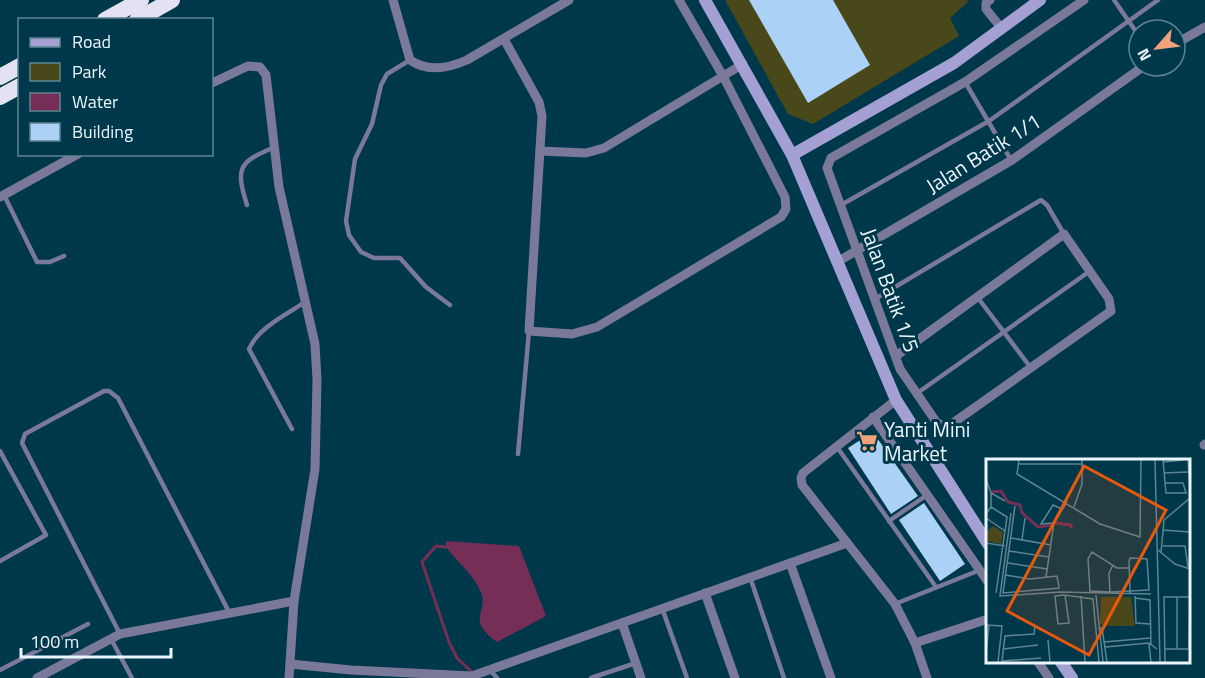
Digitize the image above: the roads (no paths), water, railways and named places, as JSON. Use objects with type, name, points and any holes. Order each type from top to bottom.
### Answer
[{"type":"highway","points":[[109,18],[141,0]]},
{"type":"highway","points":[[140,18],[172,0]]},
{"type":"highway","points":[[0,77],[18,67]]},
{"type":"highway","points":[[0,97],[18,87]]},
{"type":"street","points":[[393,0],[410,60],[424,67],[454,65],[504,39],[569,0]]},
{"type":"street","points":[[504,39],[539,102],[542,117],[529,331],[572,334],[597,327],[781,217],[786,209],[785,197],[723,76],[679,0]]},
{"type":"street","points":[[705,0],[743,64],[792,155],[896,400],[986,542]]},
{"type":"street","points":[[990,0],[986,3],[986,9],[1002,29]]},
{"type":"street","points":[[792,155],[954,63],[1040,0]]},
{"type":"street","name":"Jalan Batik 1/5","points":[[1064,234],[1109,299],[1112,311],[953,423],[944,426],[937,423],[905,380],[827,168],[831,158],[965,82],[1084,0]]},
{"type":"street","points":[[1187,37],[1205,27]]},
{"type":"street","points":[[540,151],[586,153],[603,148],[743,64]]},
{"type":"street","points":[[213,83],[248,66],[260,68],[266,75],[284,213],[315,344],[317,418],[313,490],[294,602],[288,678]]},
{"type":"street","name":"Jalan Batik 1/1","points":[[837,262],[1012,160],[1127,78]]},
{"type":"street","points":[[2,196],[74,156]]},
{"type":"street","points":[[896,356],[1064,234]]},
{"type":"street","points":[[896,400],[803,473],[801,478],[802,485],[895,604],[915,643],[927,678]]},
{"type":"street","points":[[873,417],[986,580]]},
{"type":"street","points":[[290,664],[351,674],[474,674],[847,543]]},
{"type":"street","points":[[790,563],[831,678]]},
{"type":"street","points":[[705,593],[735,678]]},
{"type":"street","points":[[37,678],[116,636],[229,612],[294,602]]},
{"type":"street","points":[[915,643],[986,619]]},
{"type":"street","points":[[622,623],[641,678]]},
{"type":"street","points":[[1039,663],[1048,678]]},
{"type":"street","points":[[1062,663],[1072,678]]},
{"type":"lane","points":[[1114,0],[1128,18]]},
{"type":"lane","points":[[1131,18],[1158,0]]},
{"type":"lane","points":[[841,205],[989,121],[1127,20]]},
{"type":"lane","points":[[410,60],[387,74],[381,85],[372,124],[355,159],[346,221],[349,235],[360,252],[374,258],[400,258],[426,287],[450,305]]},
{"type":"lane","points":[[965,82],[1012,160]]},
{"type":"lane","points":[[247,205],[239,176],[243,165],[251,157],[275,147]]},
{"type":"lane","points":[[2,196],[38,262],[50,262],[64,256]]},
{"type":"lane","points":[[875,299],[1041,200],[1047,205],[1064,234]]},
{"type":"lane","points":[[915,395],[1090,271]]},
{"type":"lane","points":[[978,298],[1030,368]]},
{"type":"lane","points":[[292,429],[249,349],[252,342],[266,328],[304,302]]},
{"type":"lane","points":[[518,454],[529,331]]},
{"type":"lane","points":[[132,678],[116,636],[22,443],[25,434],[104,391],[109,391],[118,398],[229,612]]},
{"type":"lane","points":[[836,446],[936,587]]},
{"type":"lane","points":[[0,451],[46,535],[0,561]]},
{"type":"lane","points":[[889,520],[927,495]]},
{"type":"lane","points":[[895,604],[980,570]]},
{"type":"lane","points":[[750,577],[783,678]]},
{"type":"lane","points":[[662,608],[687,678]]},
{"type":"lane","points":[[0,670],[88,624]]},
{"type":"lane","points":[[591,678],[636,663]]},
{"type":"lane","points":[[474,674],[497,678]]},
{"type":"water","points":[[446,541],[519,546],[546,616],[497,642],[482,628],[480,616],[483,599],[478,586],[446,547]]},
{"type":"waterway","points":[[446,547],[436,546],[422,562],[449,642],[457,658],[474,674]]},
{"type":"place","name":"Yanti Mini Market","points":[[867,441]]}]
